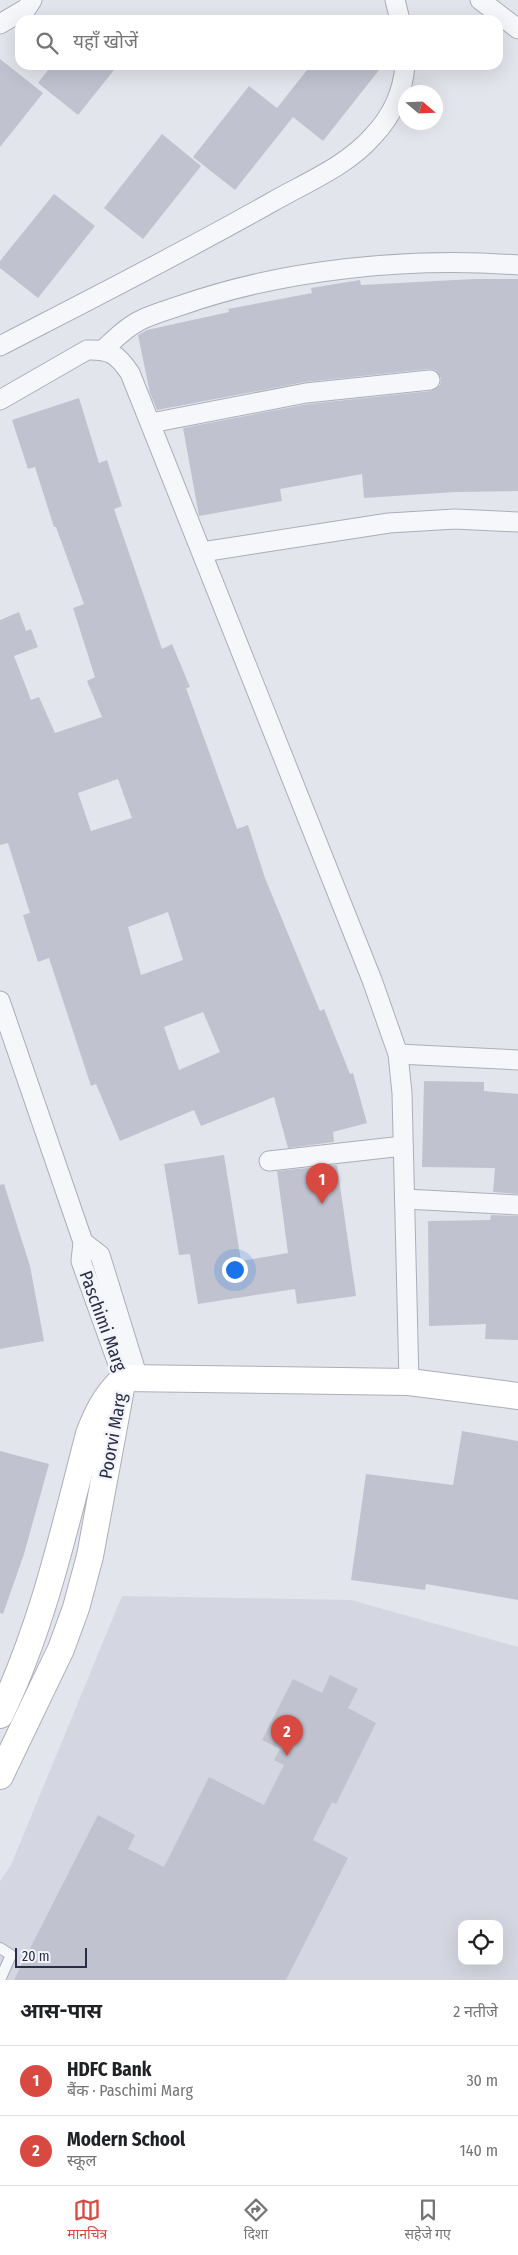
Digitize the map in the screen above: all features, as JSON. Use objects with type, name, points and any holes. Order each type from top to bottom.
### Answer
[{"type":"main road","name":"Paschimi Marg","points":[[130,1378],[409,1382],[518,1396]]},
{"type":"main road","name":"Poorvi Marg","points":[[0,1715],[23,1665],[44,1606],[89,1434],[107,1395],[130,1378]]},
{"type":"main road","name":"Poorvi Marg","points":[[0,1776],[61,1649],[76,1608],[90,1556],[130,1378]]},
{"type":"street","points":[[15,15],[27,8],[32,0]]},
{"type":"street","points":[[395,0],[399,15]]},
{"type":"street","points":[[480,0],[500,15]]},
{"type":"street","points":[[0,24],[15,15]]},
{"type":"street","points":[[503,18],[518,29]]},
{"type":"street","points":[[0,346],[189,249],[336,166],[373,137],[392,112],[401,91],[404,70]]},
{"type":"street","points":[[104,349],[123,330],[140,320],[211,295],[279,280],[366,267],[448,263],[518,265]]},
{"type":"street","points":[[0,400],[87,350],[104,349],[120,358],[130,373],[151,423],[368,971],[398,1054],[405,1199],[409,1382]]},
{"type":"street","points":[[151,423],[306,393],[430,380]]},
{"type":"street","points":[[202,552],[389,523],[455,519],[518,522]]},
{"type":"street","points":[[0,1001],[7,1039],[83,1242],[100,1255],[130,1378]]},
{"type":"street","points":[[398,1054],[518,1060]]},
{"type":"street","points":[[269,1161],[403,1146]]},
{"type":"street","points":[[405,1199],[518,1205]]},
{"type":"lane","points":[[0,1948],[11,1955],[0,1980]]},
{"type":"shaded area","points":[[122,1596],[351,1600],[518,1647],[518,1980],[0,1980],[0,1881],[11,1865]]},
{"type":"building","points":[[0,59],[43,93],[0,147]]},
{"type":"building","points":[[48,70],[114,70],[78,115],[38,83]]},
{"type":"building","points":[[307,70],[379,70],[323,141],[293,117],[235,190],[193,157],[249,86],[277,108]]},
{"type":"building","points":[[162,134],[201,166],[143,239],[104,208]]},
{"type":"building","points":[[54,194],[95,226],[38,298],[0,268],[0,261]]},
{"type":"building","points":[[474,279],[518,279],[518,491],[455,492],[364,498],[362,474],[280,489],[282,501],[199,516],[183,428],[308,404],[431,391],[440,385],[441,378],[435,370],[429,369],[305,382],[157,410],[150,393],[138,335],[147,330],[229,312],[228,309],[312,293],[311,288],[360,280],[361,285]]},
{"type":"building","points":[[79,398],[99,463],[107,460],[122,506],[114,509],[162,649],[172,644],[190,687],[186,688],[237,829],[248,825],[265,878],[320,1011],[324,1009],[350,1074],[353,1073],[367,1123],[333,1132],[334,1142],[288,1148],[274,1097],[201,1126],[194,1110],[120,1141],[96,1084],[91,1086],[49,958],[38,962],[23,915],[30,913],[8,843],[0,845],[0,620],[19,612],[26,631],[31,629],[38,647],[14,656],[31,700],[39,697],[55,733],[102,717],[87,681],[95,677],[73,608],[84,604],[56,527],[54,527],[35,467],[28,469],[12,420]],"holes":[[[118,779],[132,818],[91,831],[78,793]],[[168,912],[183,960],[141,975],[128,927]],[[203,1012],[220,1052],[179,1070],[164,1027]]]},
{"type":"building","points":[[424,1081],[484,1082],[484,1091],[518,1094],[518,1194],[493,1192],[495,1168],[422,1167]]},
{"type":"building","points":[[224,1155],[241,1261],[288,1253],[277,1171],[337,1165],[356,1296],[297,1304],[295,1289],[198,1304],[190,1254],[179,1255],[164,1164]]},
{"type":"building","points":[[4,1184],[30,1266],[44,1341],[0,1349],[0,1185]]},
{"type":"building","points":[[491,1215],[518,1216],[518,1340],[485,1339],[486,1324],[429,1326],[428,1221],[490,1220]]},
{"type":"building","points":[[462,1431],[518,1441],[518,1600],[426,1584],[425,1590],[351,1580],[366,1474],[453,1485]]},
{"type":"building","points":[[0,1451],[49,1464],[24,1554],[3,1614],[0,1613]]},
{"type":"building","points":[[330,1675],[358,1689],[348,1708],[376,1723],[336,1804],[332,1802],[313,1840],[348,1858],[286,1980],[14,1980],[98,1815],[135,1835],[128,1849],[164,1867],[209,1777],[264,1805],[284,1765],[274,1760],[280,1749],[262,1740],[293,1679],[322,1693]]},
{"type":"place","name":"HDFC Bank","points":[[322,1204]]},
{"type":"place","name":"Modern School","points":[[287,1756]]}]
